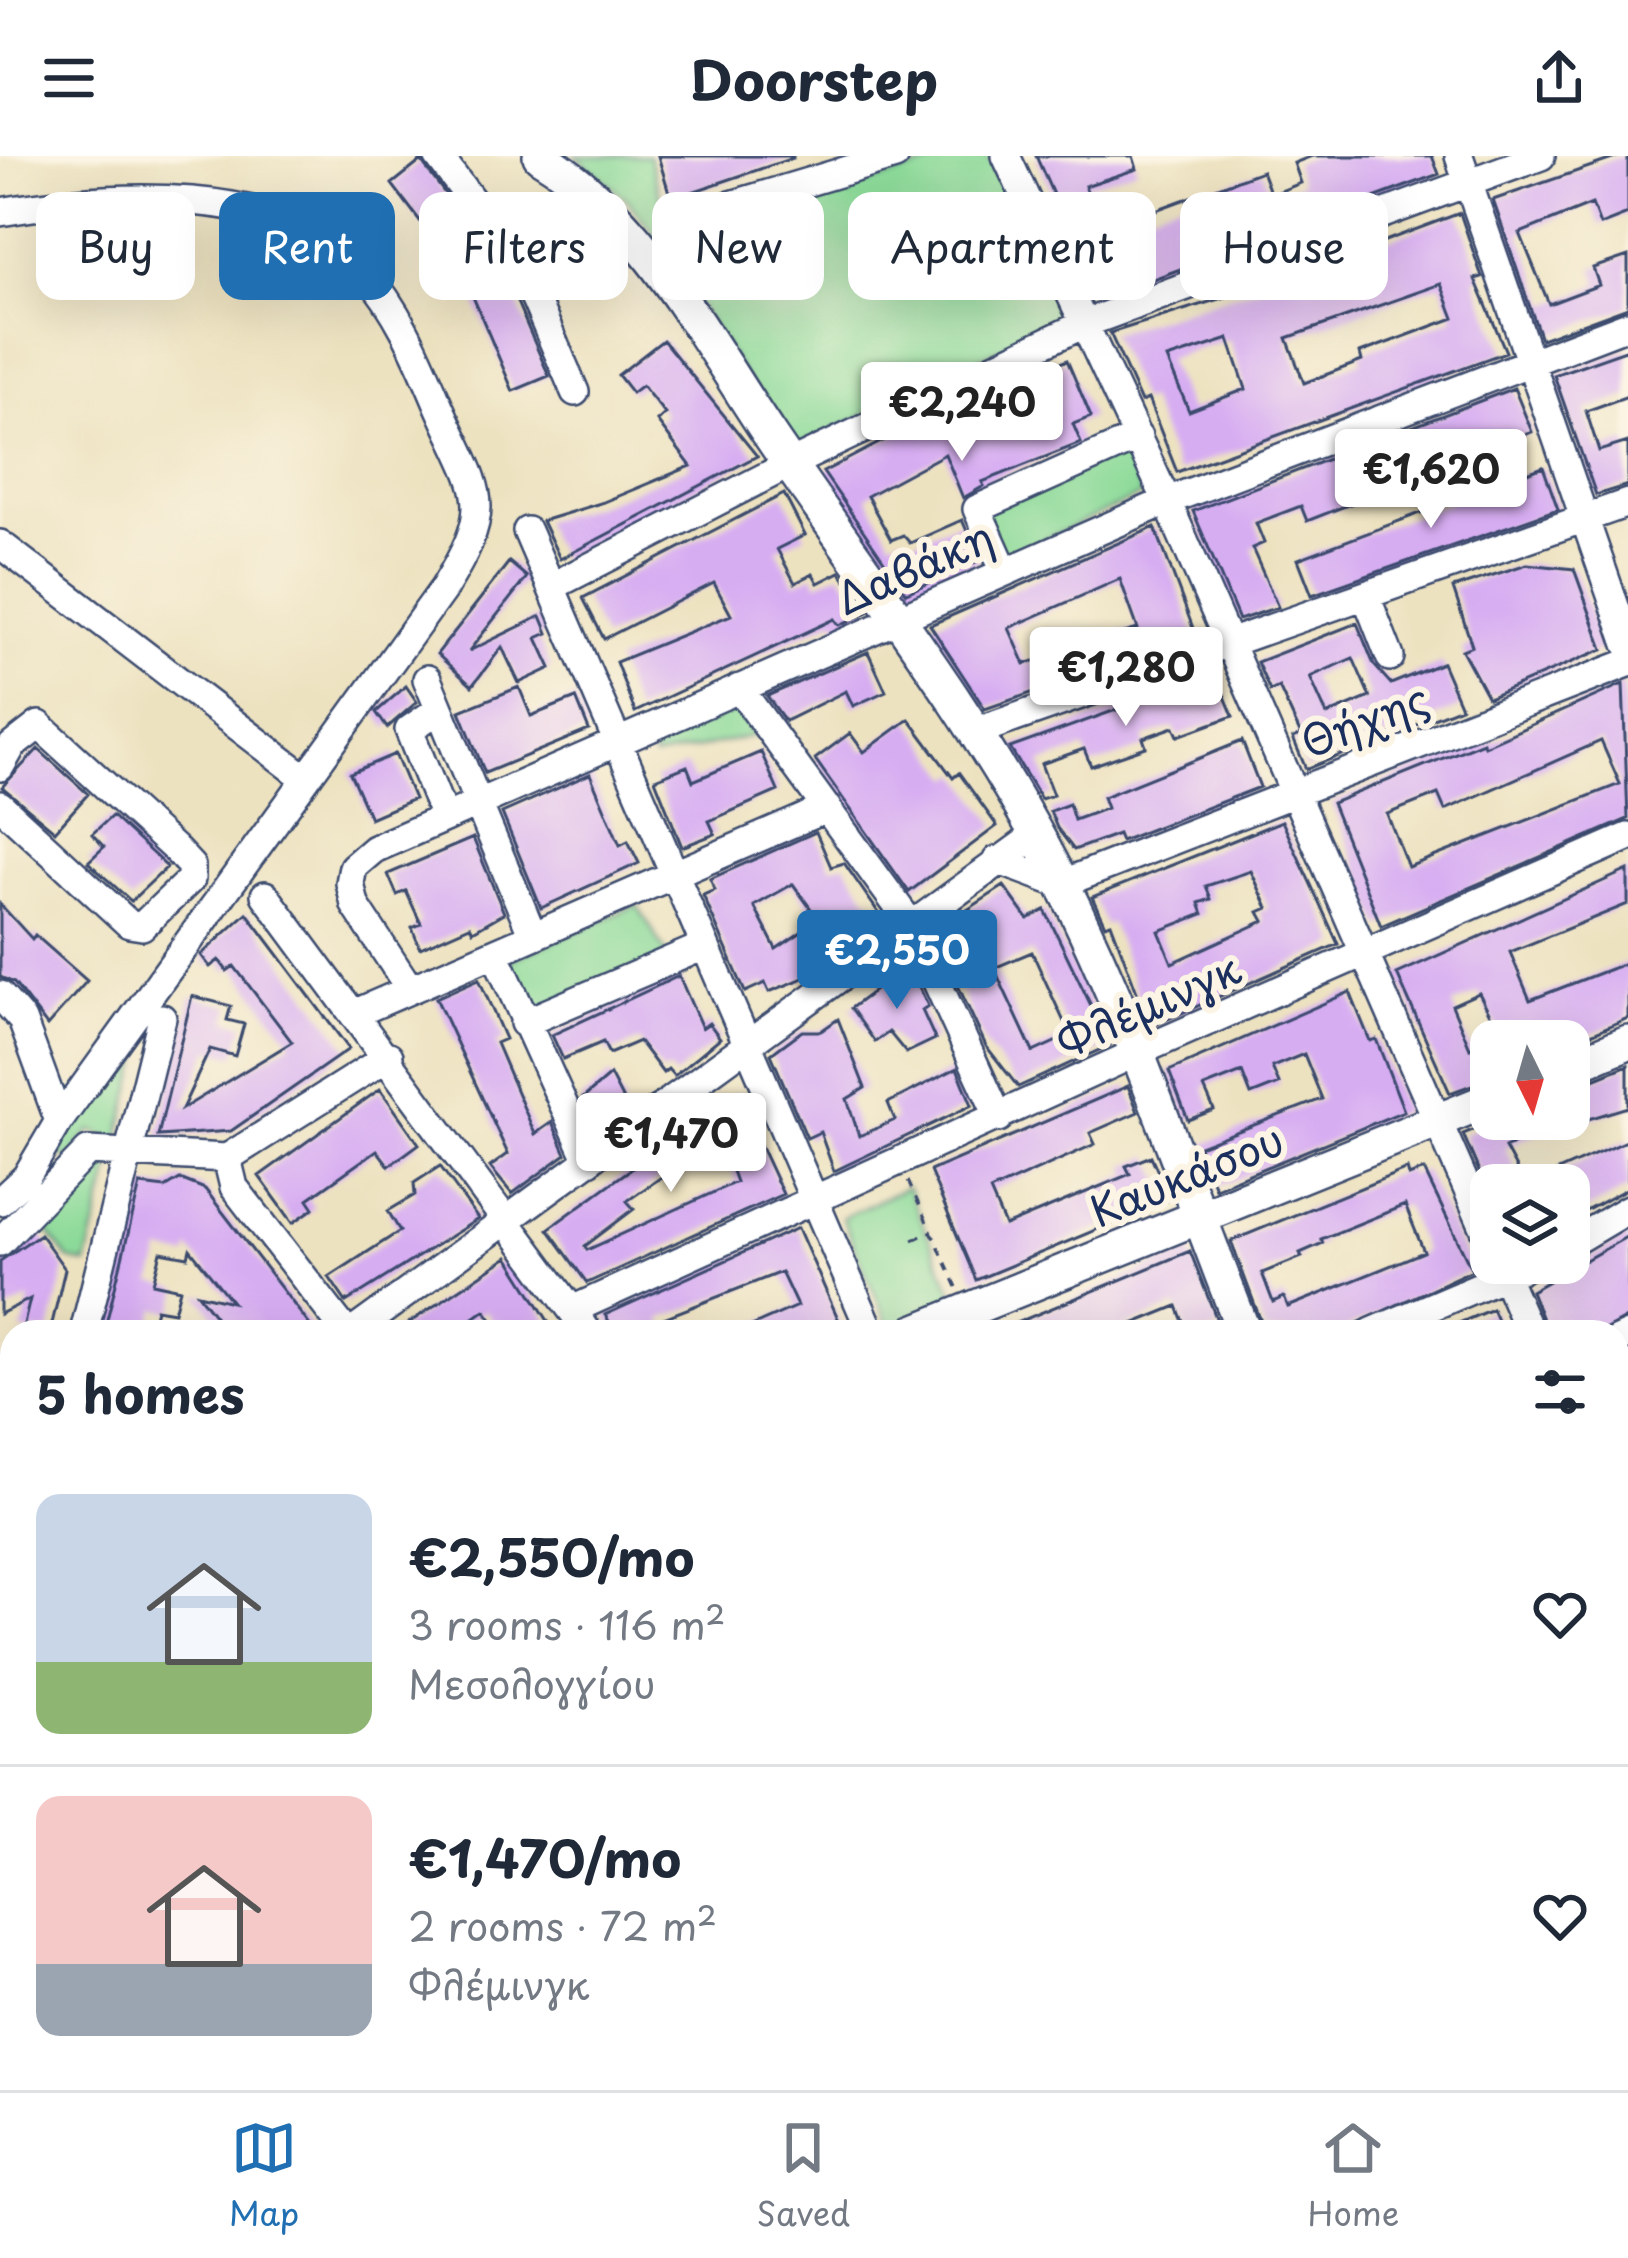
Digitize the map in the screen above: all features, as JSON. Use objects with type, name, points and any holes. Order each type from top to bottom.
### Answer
[{"type":"main road","points":[[540,156],[603,201],[652,264]]},
{"type":"main road","points":[[679,300],[975,732],[1036,835],[1136,1053],[1239,1320]]},
{"type":"main road","points":[[1590,1057],[1628,1042]]},
{"type":"main road","name":"Καυκάσου","points":[[943,1320],[1470,1108]]},
{"type":"street","points":[[438,156],[520,264],[575,392]]},
{"type":"street","points":[[775,192],[895,156]]},
{"type":"street","points":[[1006,156],[1167,501],[1470,1195]]},
{"type":"street","points":[[551,587],[790,464],[1086,323],[1464,169],[1541,156]]},
{"type":"street","points":[[1464,169],[1628,644]]},
{"type":"street","points":[[0,212],[134,196],[304,226],[363,268],[409,336],[482,502],[476,532],[420,622],[59,1121],[26,1177],[0,1201]]},
{"type":"street","name":"Δαβάκη","points":[[410,989],[351,896],[353,867],[374,849],[1167,501],[1628,325]]},
{"type":"street","points":[[1005,572],[977,509],[1138,437]]},
{"type":"street","points":[[975,732],[1628,503]]},
{"type":"street","points":[[527,531],[866,1320]]},
{"type":"street","points":[[0,544],[304,777]]},
{"type":"street","points":[[1366,596],[1390,657]]},
{"type":"street","name":"Θήχης","points":[[1061,884],[1628,664]]},
{"type":"street","points":[[427,680],[533,936]]},
{"type":"street","points":[[739,688],[910,923],[999,1118]]},
{"type":"street","points":[[439,709],[410,730],[444,817]]},
{"type":"street","points":[[0,767],[12,746],[39,725],[166,839],[190,866],[191,879],[142,926],[129,924],[0,805]]},
{"type":"street","points":[[356,1013],[827,808]]},
{"type":"street","points":[[367,1320],[509,1222],[910,923],[1036,835]]},
{"type":"street","name":"Φλέμινγκ","points":[[582,1320],[815,1201],[1136,1053],[1628,837]]},
{"type":"street","points":[[998,860],[1061,884]]},
{"type":"street","points":[[265,895],[389,1056],[579,1320]]},
{"type":"street","points":[[524,1022],[704,946]]},
{"type":"street","points":[[495,953],[589,1161]]},
{"type":"street","points":[[0,995],[22,1021],[59,1121]]},
{"type":"street","points":[[87,1320],[162,1018]]},
{"type":"street","points":[[0,1242],[79,1157],[98,1149],[227,1158],[389,1056]]},
{"type":"street","points":[[227,1158],[234,1187],[340,1320]]},
{"type":"street","points":[[1590,1232],[1628,1209]]},
{"type":"street","points":[[1397,1320],[1473,1284]]},
{"type":"street","points":[[1509,1284],[1524,1320]]},
{"type":"path","points":[[900,1163],[968,1310]]},
{"type":"path","points":[[914,1240],[931,1232]]},
{"type":"green space","points":[[576,156],[649,156],[659,192],[652,192],[652,231],[628,201],[628,192],[618,192]]},
{"type":"green space","points":[[959,156],[988,156],[1005,192],[848,192],[848,300],[1055,300],[1063,318],[792,450],[695,300],[824,300],[824,196]]},
{"type":"green space","points":[[1120,445],[1142,495],[1000,559],[977,509]]},
{"type":"green space","points":[[730,712],[740,713],[756,735],[654,758],[650,749]]},
{"type":"green space","points":[[637,905],[668,956],[530,1015],[508,961]]},
{"type":"green space","points":[[141,1027],[146,1036],[118,1142],[91,1130],[68,1160],[54,1148]]},
{"type":"green space","points":[[113,1159],[86,1264],[68,1259],[37,1217],[75,1169]]},
{"type":"green space","points":[[907,1187],[957,1302],[912,1320],[886,1320],[842,1218]]},
{"type":"building","points":[[658,156],[793,156],[692,192],[669,192]]},
{"type":"building","points":[[1036,156],[1133,156],[1137,169],[1085,186],[1088,192],[1052,192]]},
{"type":"building","points":[[1312,156],[1432,156],[1439,174],[1388,193],[1278,192],[1301,183],[1294,163]]},
{"type":"building","points":[[1628,156],[1628,214],[1600,225],[1592,204],[1520,233],[1549,304],[1599,285],[1593,268],[1628,256],[1628,307],[1541,339],[1493,200]]},
{"type":"building","points":[[421,161],[444,192],[419,192],[419,220],[392,184]]},
{"type":"building","points":[[1262,171],[1270,192],[1205,192]]},
{"type":"building","points":[[1180,201],[1180,269],[1156,278],[1156,210]]},
{"type":"building","points":[[1460,213],[1482,277],[1475,279],[1506,352],[1177,472],[1148,399],[1141,402],[1110,333],[1216,300],[1388,300],[1388,240]],"holes":[[[1441,284],[1454,318],[1360,353],[1362,361],[1304,383],[1287,338]],[[1229,339],[1246,389],[1189,411],[1167,359]]]},
{"type":"building","points":[[474,300],[516,300],[549,376],[513,391]]},
{"type":"building","points":[[663,340],[757,456],[560,559],[542,521],[604,502],[691,466],[657,421],[665,414],[642,385],[632,393],[618,375]]},
{"type":"building","points":[[1628,349],[1628,396],[1586,411],[1599,451],[1628,442],[1628,485],[1596,495],[1554,375]]},
{"type":"building","points":[[1067,360],[1091,417],[1073,424],[1081,443],[982,482],[984,486],[963,498],[945,454],[867,496],[891,540],[903,535],[910,543],[962,520],[980,560],[906,593],[823,472],[906,429]]},
{"type":"building","points":[[1514,388],[1532,432],[1307,521],[1301,506],[1256,523],[1264,543],[1252,548],[1278,607],[1239,620],[1193,511]]},
{"type":"building","points":[[1543,467],[1558,509],[1312,595],[1298,559]]},
{"type":"building","points":[[784,494],[805,535],[777,549],[795,583],[813,574],[818,583],[840,572],[868,612],[839,625],[835,619],[635,712],[616,662],[731,615],[714,583],[604,639],[583,598]]},
{"type":"building","points":[[1155,527],[1196,636],[985,709],[930,625]],"holes":[[[1120,579],[1138,629],[1090,643],[1088,634],[1054,644],[1057,654],[1025,664],[1009,628]]]},
{"type":"building","points":[[509,562],[527,577],[469,651],[541,616],[548,633],[537,638],[551,668],[519,683],[502,647],[472,686],[437,654]]},
{"type":"building","points":[[1527,564],[1574,569],[1603,649],[1488,698],[1462,650],[1472,646],[1453,588]]},
{"type":"building","points":[[1357,623],[1374,665],[1391,684],[1442,663],[1461,707],[1306,769],[1293,738],[1301,735],[1279,687],[1270,691],[1257,662]],"holes":[[[1353,658],[1370,697],[1327,715],[1310,677]]]},
{"type":"building","points":[[868,652],[886,691],[853,706],[846,691],[785,721],[767,696]]},
{"type":"building","points":[[1216,674],[1233,716],[1178,736],[1174,727],[1143,738],[1146,747],[1091,766],[1084,749],[1041,764],[1053,795],[1041,799],[1010,748]]},
{"type":"building","points":[[1623,684],[1628,819],[1381,926],[1332,803],[1483,742],[1484,746]],"holes":[[[1601,741],[1620,784],[1408,867],[1387,814],[1438,794],[1445,810]]]},
{"type":"building","points":[[406,686],[417,702],[387,728],[376,712]]},
{"type":"building","points":[[519,687],[531,716],[576,698],[589,730],[485,773],[460,711]]},
{"type":"building","points":[[909,719],[953,778],[959,773],[997,826],[909,892],[815,759],[850,733],[864,752]]},
{"type":"building","points":[[1242,741],[1260,787],[1121,841],[1118,834],[1074,850],[1057,828],[1050,811],[1069,804],[1074,820],[1107,808],[1103,797]]},
{"type":"building","points":[[38,749],[88,794],[55,831],[2,787]]},
{"type":"building","points":[[761,752],[778,791],[709,821],[715,834],[682,847],[655,779],[687,766],[693,781]]},
{"type":"building","points":[[395,754],[414,799],[370,818],[350,773]]},
{"type":"building","points":[[590,774],[620,845],[628,841],[639,863],[541,908],[502,813]]},
{"type":"building","points":[[112,816],[167,867],[131,901],[88,862],[104,847],[92,834]]},
{"type":"building","points":[[1282,821],[1338,944],[1150,1027],[1111,923],[1105,925],[1092,897]],"holes":[[[1251,871],[1268,908],[1259,912],[1264,921],[1172,963],[1159,931],[1203,914],[1199,903],[1211,899],[1206,886]]]},
{"type":"building","points":[[816,832],[831,867],[844,863],[885,922],[814,974],[769,992],[765,983],[745,992],[703,895],[715,890],[710,879]],"holes":[[[793,884],[819,920],[776,949],[754,906]]]},
{"type":"building","points":[[473,838],[504,913],[473,931],[470,926],[420,948],[412,928],[421,924],[406,891],[397,895],[388,874]]},
{"type":"building","points":[[1628,870],[1628,904],[1510,952],[1530,1000],[1628,962],[1628,1018],[1590,1034],[1590,1020],[1493,1020],[1479,993],[1452,1005],[1470,1048],[1470,1086],[1450,1093],[1397,974]]},
{"type":"building","points":[[1004,886],[1028,919],[1045,910],[1110,1045],[1018,1087],[986,1046],[954,977],[966,972],[944,925]],"holes":[[[1032,952],[1070,1035],[1033,1052],[994,968]]]},
{"type":"building","points":[[0,904],[32,939],[35,935],[87,981],[47,1026],[14,983],[0,977]]},
{"type":"building","points":[[247,913],[349,1049],[231,1131],[158,1136],[192,996],[231,1006],[227,1020],[244,1024],[235,1056],[210,1049],[182,1109],[292,1042],[234,966],[227,971],[219,960],[210,967],[201,955]]},
{"type":"building","points":[[909,965],[928,1006],[922,1010],[935,1039],[906,1053],[889,1032],[875,1042],[851,1008]]},
{"type":"building","points":[[679,976],[702,1028],[709,1023],[720,1038],[674,1076],[668,1069],[663,1073],[639,1041],[609,1054],[603,1042],[563,1059],[552,1035]]},
{"type":"building","points":[[479,979],[505,1039],[496,1043],[535,1134],[552,1122],[566,1154],[512,1194],[490,1167],[508,1154],[436,998]]},
{"type":"building","points":[[1350,992],[1370,1041],[1376,1039],[1404,1111],[1215,1188],[1199,1146],[1322,1099],[1304,1054],[1272,1067],[1279,1084],[1251,1095],[1242,1072],[1204,1087],[1214,1110],[1188,1120],[1169,1071]]},
{"type":"building","points":[[838,1019],[865,1088],[847,1099],[859,1136],[895,1120],[888,1103],[957,1068],[972,1105],[834,1171],[820,1132],[807,1138],[771,1054],[802,1031],[821,1031]]},
{"type":"building","points":[[1628,1065],[1628,1107],[1590,1119],[1590,1080]]},
{"type":"building","points":[[610,1075],[625,1104],[594,1128],[581,1100]]},
{"type":"building","points":[[1128,1086],[1138,1112],[1090,1133],[1095,1144],[990,1191],[1005,1226],[1130,1174],[1126,1166],[1151,1156],[1170,1199],[976,1280],[930,1171]]},
{"type":"building","points":[[380,1089],[419,1144],[389,1166],[377,1150],[308,1199],[314,1208],[293,1223],[259,1176]]},
{"type":"building","points":[[736,1093],[783,1194],[587,1283],[548,1229]],"holes":[[[721,1141],[736,1182],[587,1250],[585,1246],[634,1209],[627,1201],[666,1174],[671,1180]]]},
{"type":"building","points":[[1470,1131],[1470,1140],[1522,1140],[1505,1148],[1514,1164],[1476,1164],[1463,1134]]},
{"type":"building","points":[[1628,1140],[1628,1188],[1590,1209],[1590,1164],[1574,1164]]},
{"type":"building","points":[[440,1166],[478,1219],[346,1302],[329,1277],[400,1231],[388,1211],[415,1195],[414,1183]]},
{"type":"building","points":[[1407,1169],[1409,1176],[1424,1170],[1470,1271],[1364,1320],[1261,1320],[1231,1241]],"holes":[[[1405,1205],[1424,1252],[1288,1307],[1284,1297],[1273,1302],[1262,1273],[1302,1257],[1300,1253],[1323,1243],[1321,1239]]]},
{"type":"building","points":[[180,1179],[205,1189],[306,1320],[218,1320],[198,1294],[232,1302],[190,1249],[188,1257],[161,1252],[153,1283],[180,1289],[174,1312],[156,1309],[153,1320],[107,1320],[140,1185],[165,1188]]},
{"type":"building","points":[[798,1228],[839,1320],[765,1320],[797,1306],[781,1272],[661,1320],[608,1320],[605,1315]]},
{"type":"building","points":[[40,1234],[65,1269],[53,1320],[25,1320],[30,1299],[0,1314],[0,1261]]},
{"type":"building","points":[[1628,1236],[1628,1317],[1542,1320],[1531,1291],[1543,1284],[1590,1284],[1590,1258]]},
{"type":"building","points":[[1190,1251],[1217,1320],[1182,1320],[1177,1306],[1143,1320],[1023,1320]]},
{"type":"building","points":[[508,1257],[547,1320],[492,1320],[485,1310],[471,1320],[413,1320]]},
{"type":"building","points":[[1492,1309],[1497,1320],[1466,1320]]}]
